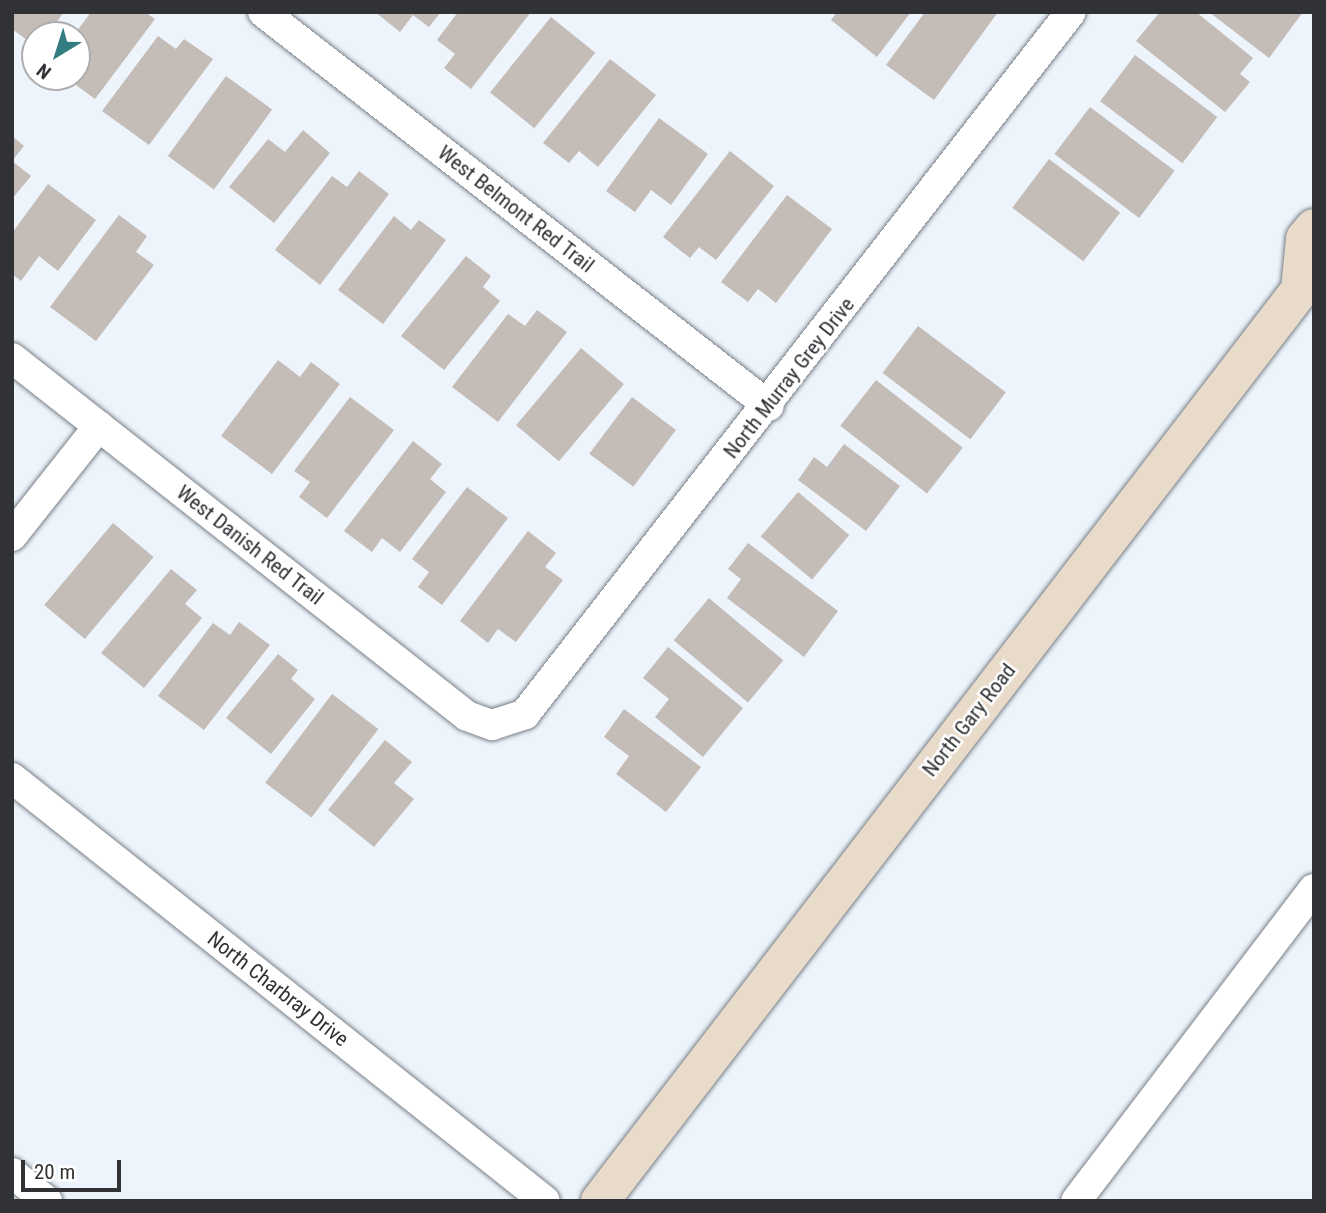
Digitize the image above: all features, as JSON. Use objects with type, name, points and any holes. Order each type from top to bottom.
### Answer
[{"type":"main road","name":"North Gary Road","points":[[600,1201],[1309,291],[1305,239],[1314,228]]},
{"type":"street","name":"West Belmont Red Trail","points":[[263,12],[769,406]]},
{"type":"street","name":"North Murray Grey Drive","points":[[492,725],[525,714],[769,406],[1071,12]]},
{"type":"street","name":"West Danish Red Trail","points":[[12,358],[467,716],[492,725]]},
{"type":"street","points":[[12,536],[99,426]]},
{"type":"street","name":"North Charbray Drive","points":[[12,778],[545,1201]]},
{"type":"street","points":[[1076,1201],[1314,889]]},
{"type":"street","points":[[12,1173],[47,1201]]},
{"type":"building","points":[[12,12],[64,12],[57,21],[21,21],[21,36],[12,29]]},
{"type":"building","points":[[91,12],[145,12],[155,19],[95,99],[84,91],[91,91],[91,21],[84,21]]},
{"type":"building","points":[[375,12],[441,12],[429,27],[413,15],[400,32]]},
{"type":"building","points":[[458,12],[531,12],[471,89],[444,68],[455,54],[437,40]]},
{"type":"building","points":[[837,12],[911,12],[877,57],[831,20]]},
{"type":"building","points":[[925,12],[998,12],[934,100],[886,65]]},
{"type":"building","points":[[1160,12],[1196,12],[1253,58],[1240,74],[1250,82],[1225,112],[1136,41]]},
{"type":"building","points":[[1209,12],[1303,12],[1269,58]]},
{"type":"building","points":[[551,17],[595,53],[534,128],[490,92]]},
{"type":"building","points":[[158,36],[176,49],[184,39],[213,59],[149,145],[102,111]]},
{"type":"building","points":[[1135,55],[1217,117],[1182,163],[1100,101]]},
{"type":"building","points":[[610,59],[656,95],[598,167],[579,151],[569,163],[543,143]]},
{"type":"building","points":[[226,76],[272,110],[214,190],[168,156]]},
{"type":"building","points":[[1090,107],[1175,171],[1139,218],[1054,154]]},
{"type":"building","points":[[659,118],[708,154],[671,205],[651,190],[635,212],[606,191]]},
{"type":"building","points":[[303,130],[330,153],[274,223],[229,187],[268,139],[285,152]]},
{"type":"building","points":[[12,136],[24,146],[12,161]]},
{"type":"building","points":[[730,151],[774,186],[716,260],[699,247],[690,258],[663,237]]},
{"type":"building","points":[[1049,159],[1120,213],[1083,261],[1012,208]]},
{"type":"building","points":[[12,161],[31,176],[12,199]]},
{"type":"building","points":[[359,171],[389,194],[320,285],[275,250],[332,176],[347,187]]},
{"type":"building","points":[[48,184],[96,220],[58,271],[39,256],[21,281],[12,274],[12,233]]},
{"type":"building","points":[[787,195],[832,229],[776,303],[758,289],[748,302],[721,282]]},
{"type":"building","points":[[119,215],[147,236],[136,252],[154,265],[96,341],[50,307]]},
{"type":"building","points":[[394,216],[411,230],[419,220],[446,240],[383,324],[338,290]]},
{"type":"building","points":[[466,256],[491,276],[483,287],[500,301],[444,370],[401,336]]},
{"type":"building","points":[[537,310],[567,332],[498,422],[452,387],[508,314],[525,326]]},
{"type":"building","points":[[918,326],[1006,392],[970,439],[882,373]]},
{"type":"building","points":[[581,348],[624,384],[559,461],[516,425]]},
{"type":"building","points":[[278,360],[300,377],[311,362],[340,384],[272,474],[221,436]]},
{"type":"building","points":[[876,380],[963,448],[927,493],[840,426]]},
{"type":"building","points":[[350,397],[394,430],[327,518],[299,497],[310,482],[294,471]]},
{"type":"building","points":[[632,397],[676,430],[633,487],[589,454]]},
{"type":"building","points":[[413,441],[442,464],[430,479],[446,492],[400,552],[382,538],[372,552],[344,531]]},
{"type":"building","points":[[844,444],[900,486],[866,531],[798,480],[814,457],[827,467]]},
{"type":"building","points":[[467,487],[508,518],[442,605],[418,587],[429,572],[412,559]]},
{"type":"building","points":[[798,492],[849,535],[812,579],[761,536]]},
{"type":"building","points":[[113,523],[154,557],[85,639],[44,605]]},
{"type":"building","points":[[528,531],[556,553],[545,567],[563,580],[516,642],[498,629],[488,643],[460,621]]},
{"type":"building","points":[[748,543],[838,611],[804,657],[727,598],[741,579],[728,569]]},
{"type":"building","points":[[171,569],[197,590],[185,604],[202,618],[144,688],[101,653]]},
{"type":"building","points":[[709,598],[783,660],[748,702],[674,640]]},
{"type":"building","points":[[239,622],[270,645],[204,730],[158,696],[213,623],[230,635]]},
{"type":"building","points":[[668,647],[743,708],[703,757],[655,717],[669,699],[643,678]]},
{"type":"building","points":[[278,654],[298,670],[291,679],[315,699],[271,754],[226,718]]},
{"type":"building","points":[[332,694],[378,729],[312,818],[265,783]]},
{"type":"building","points":[[624,709],[701,767],[666,812],[616,774],[629,756],[604,737]]},
{"type":"building","points":[[385,740],[412,762],[394,783],[414,799],[374,847],[328,810]]}]
